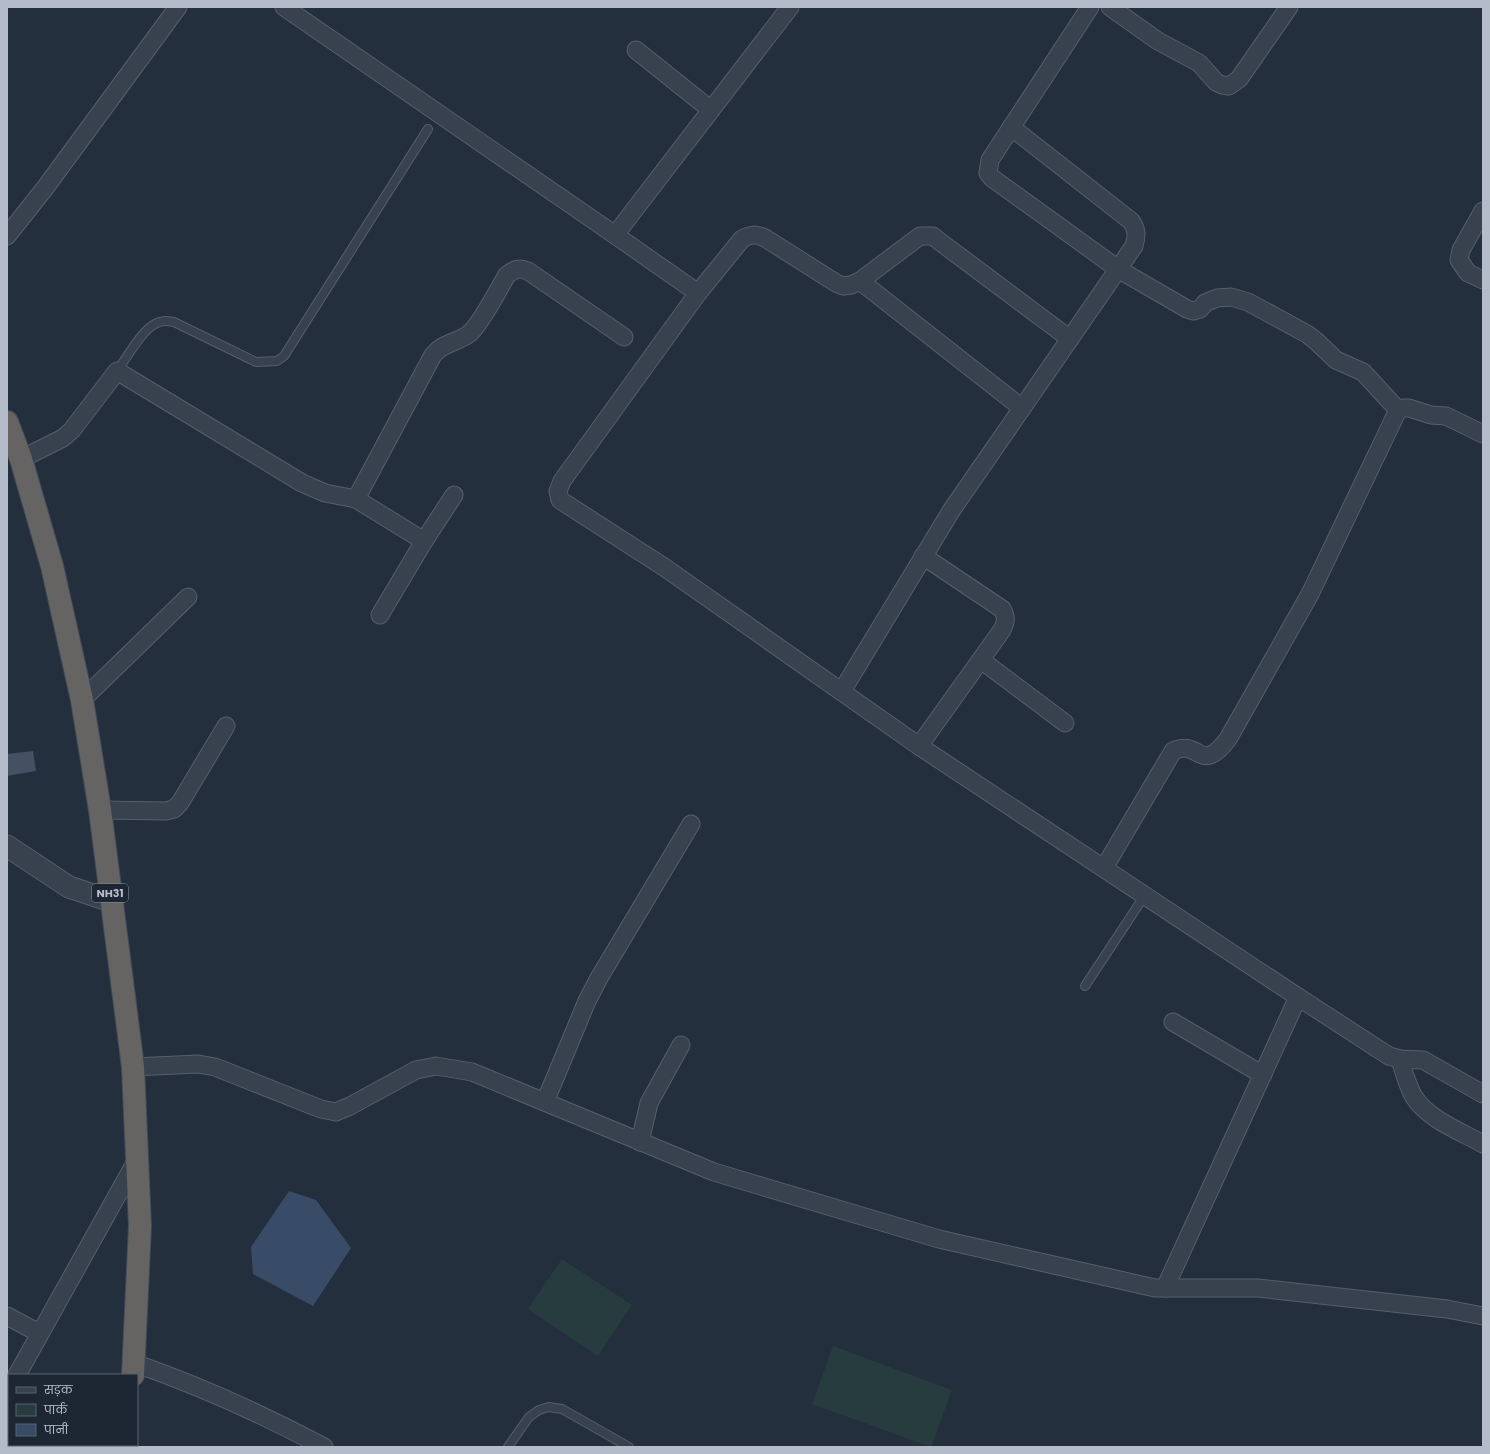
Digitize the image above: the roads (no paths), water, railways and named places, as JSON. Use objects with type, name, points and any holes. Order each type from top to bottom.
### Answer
[{"type":"highway","name":"NH31","points":[[7,422],[21,459],[52,566],[82,700],[100,810],[133,1067],[140,1226],[134,1369]]},
{"type":"street","points":[[7,236],[50,181],[178,7]]},
{"type":"street","points":[[284,7],[615,234],[698,293]]},
{"type":"street","points":[[615,234],[790,7]]},
{"type":"street","points":[[1090,7],[990,160],[988,173],[992,178],[1118,269],[1187,309],[1193,311],[1200,309],[1205,303],[1217,298],[1231,297],[1248,302],[1307,334],[1336,360],[1363,372],[1398,410]]},
{"type":"street","points":[[1110,7],[1158,41],[1199,63],[1216,82],[1229,86],[1239,79],[1289,7]]},
{"type":"street","points":[[636,50],[711,110]]},
{"type":"street","points":[[842,691],[923,556],[1022,408],[1134,246],[1136,237],[1135,227],[1131,221],[1011,127]]},
{"type":"street","points":[[1483,211],[1461,250],[1459,260],[1468,273],[1483,280]]},
{"type":"street","points":[[1070,339],[933,236],[920,236],[860,281],[851,285],[843,286],[765,238],[750,234],[742,239],[698,293],[562,482],[558,491],[560,500],[670,571],[919,746],[1389,1056],[1400,1059],[1423,1060],[1483,1094]]},
{"type":"street","points":[[356,499],[433,355],[439,347],[461,338],[473,330],[507,275],[515,269],[521,268],[528,271],[624,337]]},
{"type":"street","points":[[860,281],[1022,408]]},
{"type":"street","points":[[21,459],[64,438],[72,430],[117,371],[302,483],[326,493],[356,499],[424,541]]},
{"type":"street","points":[[1104,868],[1173,752],[1180,748],[1187,748],[1205,756],[1212,756],[1219,752],[1228,739],[1310,594],[1398,410],[1409,408],[1431,415],[1446,416],[1483,434]]},
{"type":"street","points":[[380,616],[424,541],[454,495]]},
{"type":"street","points":[[919,746],[1006,623],[1006,615],[1002,609],[923,556]]},
{"type":"street","points":[[82,700],[188,597]]},
{"type":"street","points":[[981,660],[1065,723]]},
{"type":"street","points":[[100,810],[166,811],[174,809],[180,803],[226,726]]},
{"type":"street","points":[[545,1102],[596,984],[691,824]]},
{"type":"street","points":[[7,846],[69,887],[111,901]]},
{"type":"street","points":[[1165,1288],[1298,996]]},
{"type":"street","points":[[1173,1022],[1262,1075]]},
{"type":"street","points":[[640,1142],[648,1104],[681,1045]]},
{"type":"street","points":[[1400,1059],[1408,1083],[1423,1108],[1433,1116],[1483,1144]]},
{"type":"street","points":[[133,1067],[198,1064],[215,1067],[321,1109],[336,1112],[416,1070],[436,1066],[472,1072],[714,1172],[939,1239],[1156,1288],[1258,1288],[1447,1309],[1483,1316]]},
{"type":"street","points":[[18,1374],[39,1333],[138,1158]]},
{"type":"street","points":[[7,1316],[39,1333]]},
{"type":"street","points":[[134,1369],[175,1377],[270,1418],[324,1447]]},
{"type":"lane","points":[[117,371],[144,334],[154,324],[163,321],[174,322],[256,362],[277,361],[284,356],[428,129]]},
{"type":"lane","points":[[1085,986],[1145,895]]},
{"type":"lane","points":[[508,1447],[530,1417],[539,1410],[549,1407],[562,1409],[629,1447]]},
{"type":"water","points":[[289,1191],[316,1200],[351,1248],[313,1306],[253,1274],[251,1247]]}]
